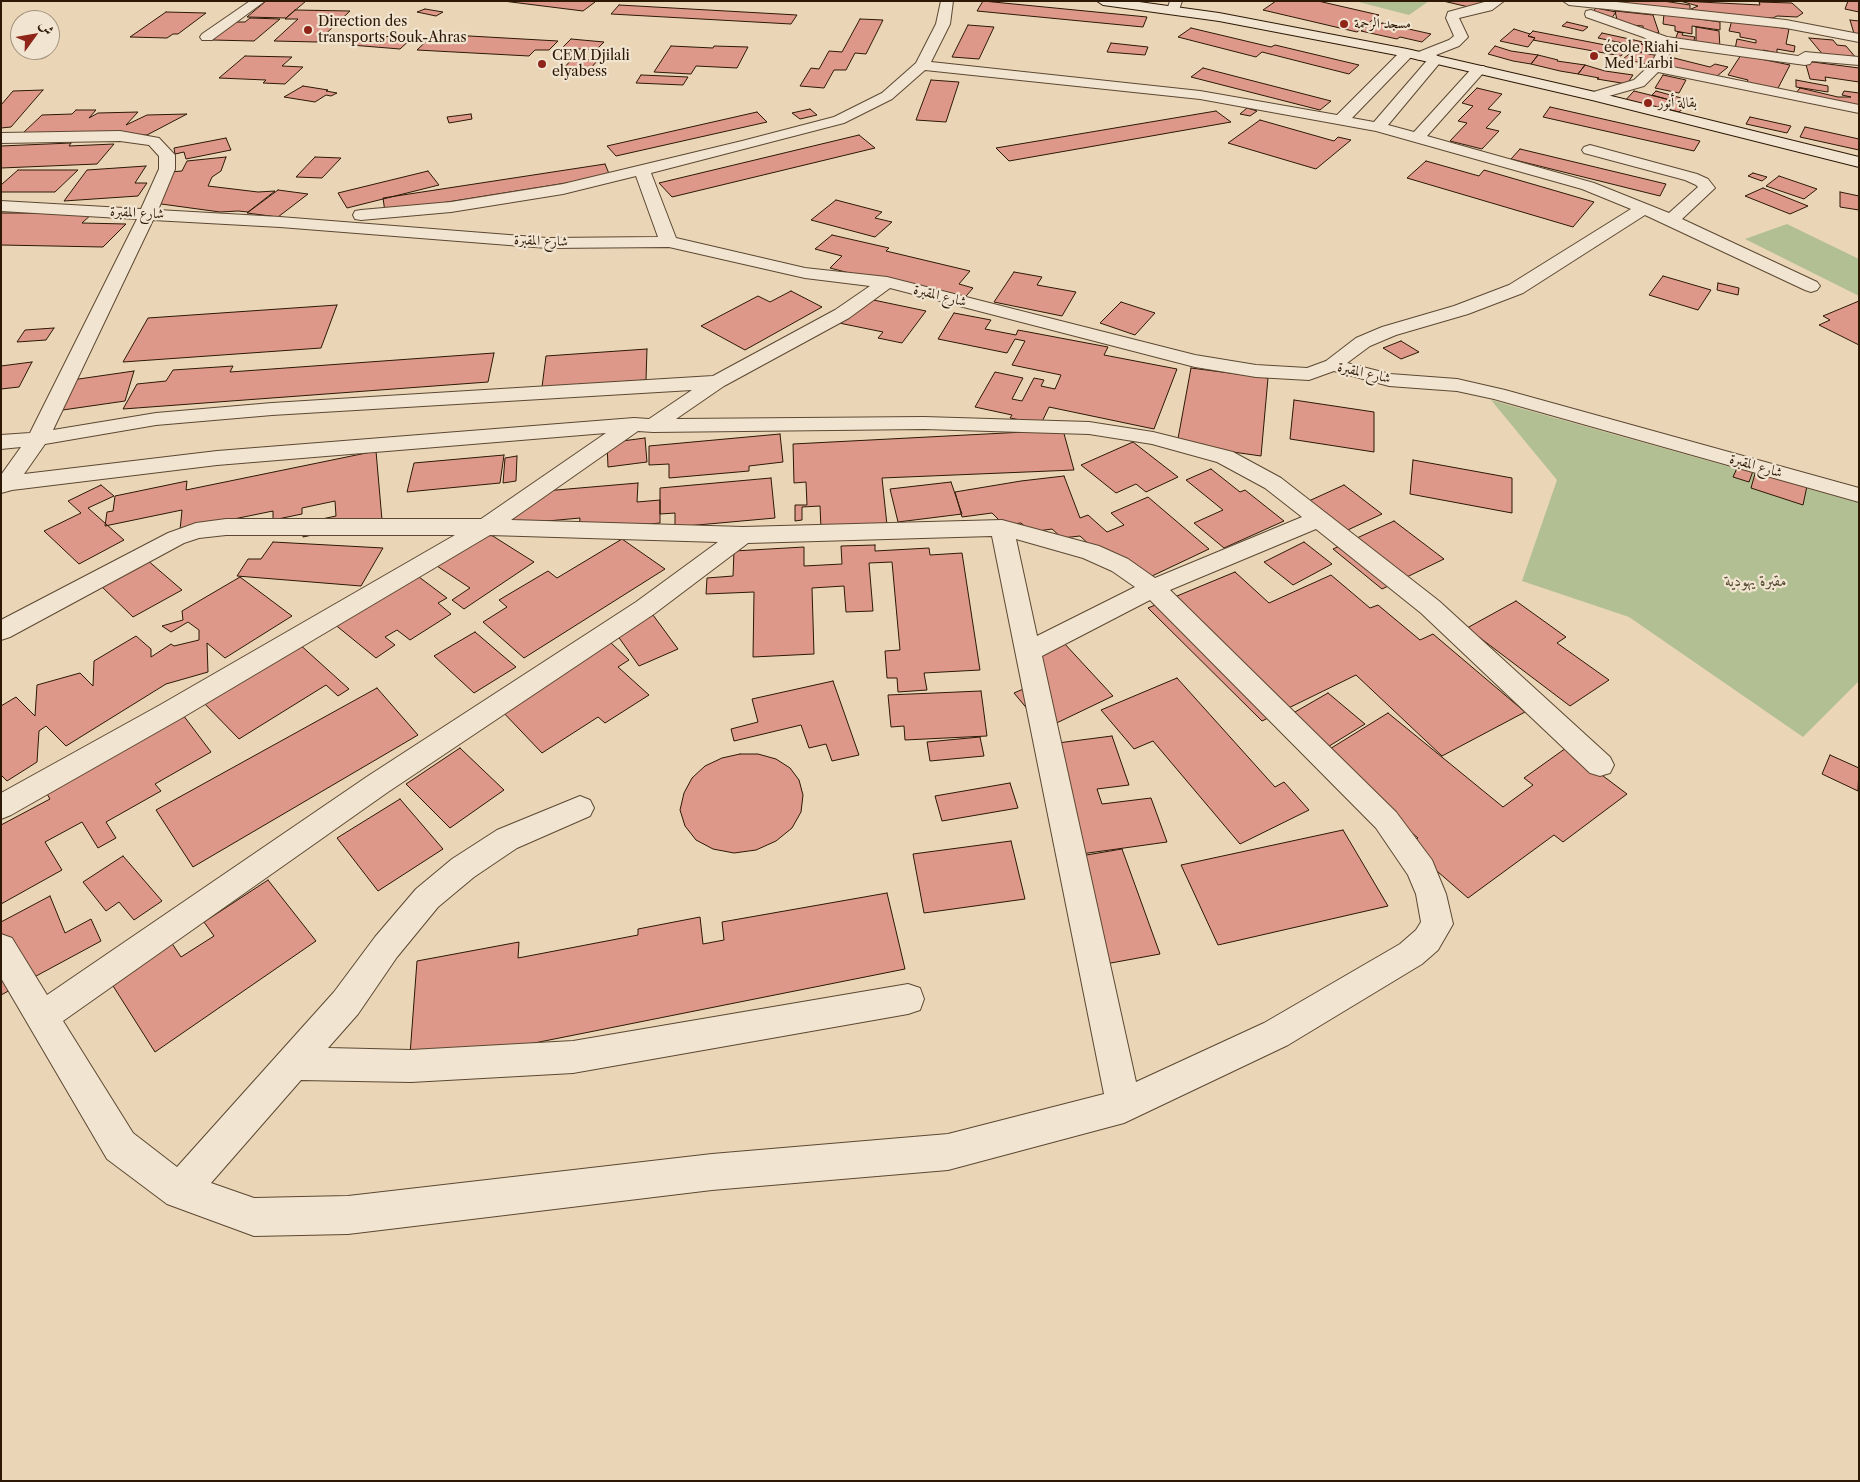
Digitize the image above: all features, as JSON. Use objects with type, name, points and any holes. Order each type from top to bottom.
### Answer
[{"type":"street","points":[[207,37],[259,1]]},
{"type":"street","points":[[280,222],[451,207],[505,200],[642,170],[806,130],[839,120],[887,96],[922,65],[943,24],[947,1]]},
{"type":"street","points":[[1103,1],[1174,6],[1414,54],[1595,96],[1859,162]]},
{"type":"street","points":[[1340,121],[1414,54],[1454,43],[1461,37],[1452,18],[1453,16],[1487,7],[1498,1]]},
{"type":"street","points":[[1554,1],[1664,41],[1805,58],[1859,61]]},
{"type":"street","points":[[1569,1],[1597,2],[1786,24],[1808,30],[1859,38]]},
{"type":"street","points":[[1769,10],[1786,24]]},
{"type":"street","points":[[1795,86],[1805,58],[1808,30]]},
{"type":"street","points":[[1595,96],[1639,84],[1656,67],[1668,46],[1664,41]]},
{"type":"street","points":[[1378,127],[1436,59]]},
{"type":"street","points":[[922,65],[1200,95],[1378,127],[1588,186],[1671,220],[1811,286]]},
{"type":"street","points":[[1656,67],[1795,86],[1859,109]]},
{"type":"street","points":[[1417,138],[1479,69]]},
{"type":"street","points":[[1,138],[120,136],[154,141],[167,155],[167,168],[148,213],[38,439],[3,485]]},
{"type":"street","points":[[1590,150],[1691,177],[1702,182],[1707,188],[1671,220]]},
{"type":"street","points":[[642,170],[669,242]]},
{"type":"street","name":"شارع المقبرة","points":[[1,206],[148,213],[546,243],[669,242],[805,273],[887,282],[1195,361],[1256,371],[1309,374],[1333,365],[1389,380],[1456,386],[1498,394],[1859,495]]},
{"type":"street","points":[[1333,365],[1363,342],[1389,331],[1461,310],[1516,289],[1552,268],[1644,208]]},
{"type":"street","points":[[1,807],[170,712],[486,527],[643,425],[717,382],[842,314],[887,282]]},
{"type":"street","points":[[1,442],[38,439],[156,419],[272,409],[717,382]]},
{"type":"street","points":[[3,485],[217,458],[643,425],[924,423],[1089,428],[1153,438],[1225,457],[1273,483],[1430,607],[1600,765]]},
{"type":"street","points":[[1028,652],[1153,588],[1319,519]]},
{"type":"street","points":[[1,631],[176,538],[196,531],[226,527],[486,527],[743,535],[1002,528],[1091,552],[1120,565],[1153,588],[1386,820],[1420,869],[1431,894],[1437,924],[1427,940],[1411,954],[1276,1034],[1124,1106],[948,1152],[712,1172],[348,1215],[254,1217],[180,1191],[120,1146],[1,948]]},
{"type":"street","points":[[1002,528],[1124,1106]]},
{"type":"street","points":[[42,1017],[378,784],[645,608],[743,535]]},
{"type":"street","points":[[180,1191],[346,1003],[386,948],[427,898],[463,868],[507,839],[580,808]]},
{"type":"street","points":[[292,1063],[411,1066],[573,1057],[908,998]]},
{"type":"green space","points":[[1355,1],[1429,1],[1409,15]]},
{"type":"green space","points":[[1787,224],[1859,259],[1859,296],[1745,239]]},
{"type":"green space","name":"مقبرة يهودية","points":[[1491,400],[1859,503],[1859,681],[1803,737],[1629,617],[1522,581],[1557,480]]},
{"type":"building","points":[[266,1],[306,1],[286,18],[247,17]]},
{"type":"building","points":[[503,1],[592,1],[595,2],[583,11]]},
{"type":"building","points":[[983,1],[1147,17],[1143,27],[977,11]]},
{"type":"building","name":"مسجد الرحمة","points":[[1276,1],[1318,1],[1379,15],[1357,32],[1263,10]]},
{"type":"building","points":[[1443,1],[1483,1],[1473,8]]},
{"type":"building","points":[[1607,1],[1663,1],[1690,5],[1690,13]]},
{"type":"building","points":[[1680,1],[1760,5],[1759,2],[1792,3],[1803,13],[1797,17],[1777,16],[1773,18],[1698,16],[1691,9],[1698,6]]},
{"type":"building","points":[[1848,1],[1859,1],[1859,12],[1845,9]]},
{"type":"building","points":[[619,5],[797,15],[791,24],[611,14]]},
{"type":"building","points":[[1596,8],[1616,12],[1611,19],[1590,15]]},
{"type":"building","points":[[425,9],[443,12],[436,16],[417,12]]},
{"type":"building","name":"Direction des transports Souk-Ahras","points":[[295,10],[350,11],[317,42],[274,41],[298,19],[285,19]]},
{"type":"building","points":[[1615,11],[1653,15],[1659,33],[1644,32],[1643,26],[1618,24]]},
{"type":"building","points":[[166,12],[206,13],[178,34],[173,34],[167,38],[130,37]]},
{"type":"building","points":[[1664,14],[1720,22],[1720,30],[1692,26],[1692,34],[1675,31],[1675,26],[1663,24]]},
{"type":"building","points":[[250,18],[280,19],[254,41],[212,40],[235,22],[245,22]]},
{"type":"building","points":[[860,19],[883,20],[866,54],[855,53],[846,70],[834,70],[824,88],[800,86],[811,68],[819,69],[829,51],[842,52]]},
{"type":"building","points":[[1732,20],[1789,29],[1786,44],[1795,46],[1794,52],[1777,49],[1777,53],[1763,50],[1762,54],[1735,49],[1737,39],[1756,43],[1756,40],[1740,37],[1740,33],[1729,31]]},
{"type":"building","points":[[1850,20],[1859,21],[1859,37],[1855,37]]},
{"type":"building","points":[[1567,22],[1588,27],[1583,31],[1562,26]]},
{"type":"building","points":[[1382,23],[1431,34],[1422,42],[1361,31],[1370,24],[1379,26]]},
{"type":"building","points":[[968,25],[994,27],[979,59],[952,57]]},
{"type":"building","points":[[1696,27],[1719,31],[1720,48],[1696,45]]},
{"type":"building","points":[[1191,28],[1359,65],[1349,74],[1262,52],[1256,57],[1178,37]]},
{"type":"building","points":[[1514,29],[1530,34],[1528,36],[1535,38],[1528,47],[1500,41]]},
{"type":"building","points":[[1533,31],[1626,49],[1621,56],[1533,40],[1535,38],[1528,36]]},
{"type":"building","points":[[1678,32],[1683,33],[1682,35],[1695,37],[1693,43],[1675,40]]},
{"type":"building","points":[[1602,33],[1643,42],[1641,44],[1663,49],[1659,56],[1633,50],[1637,46],[1598,38]]},
{"type":"building","points":[[434,34],[558,41],[549,50],[535,50],[529,56],[417,50]]},
{"type":"building","points":[[364,35],[412,38],[400,49],[351,45]]},
{"type":"building","points":[[1809,38],[1833,40],[1837,45],[1846,46],[1857,59],[1824,56]]},
{"type":"building","points":[[571,39],[604,42],[596,50],[562,48]]},
{"type":"building","points":[[1111,43],[1148,47],[1145,55],[1107,52]]},
{"type":"building","points":[[671,46],[748,47],[737,68],[696,66],[691,74],[654,72]]},
{"type":"building","points":[[1495,46],[1511,51],[1538,55],[1531,64],[1513,61],[1488,54]]},
{"type":"building","points":[[1633,51],[1660,56],[1652,65],[1623,59]]},
{"type":"building","points":[[1538,55],[1557,61],[1585,65],[1578,74],[1531,64]]},
{"type":"building","points":[[1741,55],[1790,65],[1776,92],[1745,85],[1748,80],[1728,75]]},
{"type":"building","points":[[245,56],[292,57],[282,66],[303,67],[285,84],[263,83],[266,80],[219,78]]},
{"type":"building","points":[[1674,58],[1710,67],[1715,64],[1728,67],[1711,81],[1661,68]]},
{"type":"building","points":[[572,59],[598,60],[590,69],[564,68]]},
{"type":"building","points":[[1805,61],[1859,68],[1859,82],[1825,77],[1826,81],[1810,79]]},
{"type":"building","points":[[1585,65],[1605,71],[1633,75],[1627,84],[1578,74]]},
{"type":"building","points":[[1203,68],[1331,101],[1320,110],[1191,77]]},
{"type":"building","points":[[641,75],[688,77],[683,85],[636,83]]},
{"type":"building","points":[[1663,75],[1686,80],[1679,93],[1655,88]]},
{"type":"building","points":[[931,80],[959,82],[946,122],[916,120]]},
{"type":"building","points":[[1796,80],[1828,86],[1828,92],[1796,87]]},
{"type":"building","points":[[303,86],[337,93],[331,96],[326,95],[315,102],[284,97]]},
{"type":"building","points":[[1477,88],[1502,94],[1488,109],[1501,112],[1486,128],[1499,131],[1482,149],[1450,141],[1467,123],[1458,121],[1473,106],[1462,103]]},
{"type":"building","points":[[1800,88],[1838,97],[1851,97],[1842,95],[1844,91],[1859,93],[1859,111],[1796,93]]},
{"type":"building","points":[[43,90],[11,127],[1,128],[1,105],[13,91]]},
{"type":"building","name":"بقالة أنور","points":[[1634,91],[1674,101],[1662,115],[1621,105]]},
{"type":"building","points":[[1656,91],[1692,101],[1679,112],[1668,109],[1677,102],[1652,95]]},
{"type":"building","points":[[1550,107],[1700,141],[1694,151],[1543,117]]},
{"type":"building","points":[[1247,108],[1257,111],[1250,116],[1240,114]]},
{"type":"building","points":[[810,109],[817,115],[800,119],[792,113]]},
{"type":"building","points":[[76,110],[96,110],[89,118],[98,113],[138,112],[126,125],[147,115],[187,114],[147,135],[83,136],[23,133],[42,115],[72,114]]},
{"type":"building","points":[[1216,111],[1231,122],[1009,161],[996,148]]},
{"type":"building","points":[[757,112],[767,122],[616,156],[607,146]]},
{"type":"building","points":[[471,114],[472,119],[449,123],[447,117]]},
{"type":"building","points":[[1750,117],[1791,126],[1787,133],[1746,124]]},
{"type":"building","points":[[1260,120],[1334,141],[1338,137],[1351,140],[1316,169],[1228,143]]},
{"type":"building","points":[[1805,127],[1859,139],[1859,150],[1800,137]]},
{"type":"building","points":[[859,135],[875,148],[672,197],[659,183]]},
{"type":"building","points":[[226,138],[231,150],[186,159],[184,152],[175,154],[174,148]]},
{"type":"building","points":[[71,143],[69,146],[114,144],[97,164],[1,168],[1,146]]},
{"type":"building","points":[[1520,149],[1666,184],[1660,196],[1511,159]]},
{"type":"building","points":[[226,157],[221,171],[212,177],[208,186],[258,192],[275,191],[248,212],[220,212],[154,203],[164,196],[157,195],[170,172],[182,171],[187,161]]},
{"type":"building","points":[[315,157],[341,158],[322,178],[296,177]]},
{"type":"building","points":[[1426,161],[1479,176],[1484,170],[1594,202],[1573,227],[1407,178]]},
{"type":"building","points":[[605,164],[610,176],[385,212],[383,198]]},
{"type":"building","points":[[146,166],[135,183],[147,183],[138,196],[64,201],[87,170]]},
{"type":"building","points":[[18,170],[78,170],[55,192],[1,192],[1,185]]},
{"type":"building","points":[[428,171],[439,185],[347,208],[338,193]]},
{"type":"building","points":[[1753,173],[1767,177],[1762,181],[1748,176]]},
{"type":"building","points":[[1779,176],[1817,189],[1804,199],[1766,186]]},
{"type":"building","points":[[1763,188],[1808,206],[1790,214],[1745,196]]},
{"type":"building","points":[[278,190],[308,194],[278,217],[247,213]]},
{"type":"building","points":[[1840,192],[1859,196],[1859,210],[1840,207]]},
{"type":"building","points":[[836,200],[882,212],[875,218],[892,222],[875,237],[811,220]]},
{"type":"building","points":[[1,213],[93,213],[82,223],[126,224],[103,247],[1,245]]},
{"type":"building","points":[[832,235],[889,248],[886,251],[970,271],[959,284],[973,288],[961,302],[830,268],[842,256],[815,249]]},
{"type":"building","points":[[1014,272],[1042,277],[1037,285],[1076,292],[1062,316],[994,302]]},
{"type":"building","points":[[1663,276],[1711,290],[1698,310],[1649,295]]},
{"type":"building","points":[[1718,283],[1739,288],[1738,295],[1717,290]]},
{"type":"building","points":[[791,291],[822,307],[745,350],[701,326],[758,296],[770,302]]},
{"type":"building","points":[[859,297],[926,311],[902,343],[878,338],[883,332],[839,323]]},
{"type":"building","points":[[1859,301],[1859,345],[1819,325],[1830,320],[1823,316]]},
{"type":"building","points":[[1121,302],[1155,313],[1135,335],[1100,323]]},
{"type":"building","points":[[337,305],[321,348],[123,362],[148,318]]},
{"type":"building","points":[[954,313],[991,320],[985,329],[1016,335],[1018,330],[1108,347],[1104,355],[1177,369],[1154,429],[1049,407],[1041,424],[1010,418],[1012,415],[975,407],[995,372],[1023,378],[1012,399],[1022,401],[1034,378],[1044,380],[1041,386],[1055,389],[1061,375],[1012,365],[1025,341],[1015,339],[1007,353],[938,339]]},
{"type":"building","points":[[54,328],[46,340],[17,342],[25,330]]},
{"type":"building","points":[[1401,341],[1419,352],[1401,359],[1383,348]]},
{"type":"building","points":[[647,349],[646,380],[542,387],[546,356]]},
{"type":"building","points":[[494,353],[488,382],[123,409],[137,384],[166,381],[173,370],[233,366],[230,372]]},
{"type":"building","points":[[32,362],[19,387],[1,389],[1,366]]},
{"type":"building","points":[[1191,368],[1268,378],[1261,456],[1177,444]]},
{"type":"building","points":[[134,371],[125,401],[42,413],[51,391],[62,389],[65,381]]},
{"type":"building","points":[[1294,400],[1374,412],[1374,452],[1290,439]]},
{"type":"building","points":[[1063,430],[1074,470],[882,478],[887,525],[821,529],[820,506],[802,507],[802,520],[795,521],[795,505],[807,505],[806,482],[794,483],[793,444]]},
{"type":"building","points":[[780,434],[783,462],[749,466],[749,471],[669,478],[669,464],[649,465],[649,446]]},
{"type":"building","points":[[645,438],[647,462],[608,467],[607,443]]},
{"type":"building","points":[[1133,442],[1178,477],[1146,492],[1136,484],[1116,493],[1081,465]]},
{"type":"building","points":[[376,451],[382,520],[303,537],[303,523],[336,516],[335,501],[302,508],[302,514],[273,520],[273,511],[180,530],[182,510],[105,526],[107,512],[113,511],[115,496],[187,481],[186,490]]},
{"type":"building","points":[[504,455],[500,483],[407,492],[414,463]]},
{"type":"building","points":[[517,456],[516,481],[503,483],[505,458]]},
{"type":"building","points":[[1413,460],[1512,478],[1512,513],[1410,494]]},
{"type":"building","points":[[1738,466],[1753,471],[1749,482],[1733,477]]},
{"type":"building","points":[[1211,469],[1240,492],[1245,490],[1284,521],[1224,548],[1194,523],[1223,510],[1186,480]]},
{"type":"building","points":[[1756,470],[1807,486],[1803,505],[1751,488]]},
{"type":"building","points":[[1064,476],[1080,518],[1088,515],[1107,532],[1124,525],[1111,513],[1148,497],[1209,549],[1133,585],[1080,536],[1062,538],[1052,529],[1031,532],[1021,523],[1004,525],[992,513],[962,517],[955,492]]},
{"type":"building","points":[[771,478],[775,518],[675,527],[675,513],[660,514],[660,488]]},
{"type":"building","points":[[951,482],[962,514],[898,522],[890,489]]},
{"type":"building","points":[[638,483],[637,502],[660,500],[660,523],[579,531],[580,518],[504,525],[533,492]]},
{"type":"building","points":[[101,485],[114,496],[88,508],[124,540],[79,564],[44,531],[81,513],[68,501]]},
{"type":"building","points":[[1344,485],[1382,514],[1337,535],[1300,505]]},
{"type":"building","points":[[1394,521],[1444,559],[1382,589],[1333,549]]},
{"type":"building","points":[[488,533],[534,562],[464,609],[452,600],[470,588],[437,566]]},
{"type":"building","points":[[622,539],[665,569],[524,658],[483,622],[507,607],[499,600],[548,571],[557,578]]},
{"type":"building","points":[[273,542],[383,548],[361,586],[237,576],[248,559],[261,559]]},
{"type":"building","points":[[1304,542],[1332,564],[1293,585],[1264,562]]},
{"type":"building","points":[[875,545],[875,551],[929,548],[930,555],[962,553],[980,670],[924,673],[927,690],[898,692],[897,678],[887,678],[885,651],[900,650],[892,562],[869,563],[873,611],[846,612],[844,586],[812,588],[814,654],[753,657],[754,592],[706,594],[707,578],[733,576],[734,551],[804,547],[804,566],[842,564],[841,546]]},
{"type":"building","points":[[146,559],[182,590],[133,617],[99,584]]},
{"type":"building","points":[[1235,572],[1269,603],[1331,575],[1370,608],[1378,605],[1420,640],[1433,634],[1525,712],[1442,756],[1356,675],[1262,721],[1148,608]]},
{"type":"building","points":[[415,574],[447,598],[438,603],[451,614],[410,640],[397,630],[385,637],[395,645],[376,658],[333,623]]},
{"type":"building","points":[[240,577],[292,616],[225,658],[207,643],[208,672],[166,684],[66,746],[46,726],[39,731],[37,762],[7,781],[1,775],[1,706],[16,697],[35,716],[37,685],[80,673],[93,686],[94,661],[136,636],[151,649],[151,657],[171,644],[174,646],[199,640],[199,630],[188,622],[171,632],[162,626],[183,620],[182,611]]},
{"type":"building","points":[[1516,601],[1566,637],[1557,643],[1609,680],[1570,706],[1467,628]]},
{"type":"building","points":[[653,615],[678,649],[639,666],[615,632]]},
{"type":"building","points":[[475,632],[516,667],[474,693],[434,656]]},
{"type":"building","points":[[297,642],[349,689],[338,696],[326,685],[239,739],[200,699]]},
{"type":"building","points":[[610,642],[629,660],[618,667],[649,695],[605,723],[598,717],[542,753],[500,709]]},
{"type":"building","points":[[1063,642],[1113,696],[1044,729],[1014,693],[1035,684],[1017,663]]},
{"type":"building","points":[[1177,678],[1275,787],[1284,782],[1309,810],[1240,844],[1153,741],[1134,749],[1101,710]]},
{"type":"building","points":[[833,681],[859,755],[832,761],[826,744],[809,748],[801,725],[734,741],[731,729],[758,722],[752,699]]},
{"type":"building","points":[[377,688],[418,735],[193,867],[156,810]]},
{"type":"building","points":[[981,691],[987,736],[905,740],[904,726],[891,727],[888,695]]},
{"type":"building","points":[[1328,693],[1365,724],[1326,748],[1288,716]]},
{"type":"building","points":[[180,711],[211,752],[155,784],[161,791],[106,822],[116,838],[98,848],[82,822],[45,842],[62,870],[1,904],[1,825],[50,799],[41,784]]},
{"type":"building","points":[[1388,713],[1503,807],[1533,785],[1524,778],[1566,748],[1627,794],[1563,842],[1554,835],[1468,898],[1407,845],[1418,838],[1320,755]]},
{"type":"building","points":[[1112,736],[1129,785],[1097,789],[1102,804],[1151,798],[1167,842],[1081,854],[1042,745]]},
{"type":"building","points":[[980,737],[984,756],[930,761],[927,742]]},
{"type":"building","points":[[460,748],[504,790],[450,828],[406,784]]},
{"type":"building","points":[[740,754],[758,754],[776,759],[790,768],[799,780],[803,795],[801,812],[792,828],[776,841],[756,850],[734,853],[713,849],[696,840],[685,826],[680,810],[684,793],[692,778],[705,766],[722,758]]},
{"type":"building","points":[[1830,755],[1859,768],[1858,791],[1822,774]]},
{"type":"building","points":[[1010,783],[1018,808],[942,821],[935,796]]},
{"type":"building","points":[[400,799],[443,849],[378,891],[337,838]]},
{"type":"building","points":[[1343,830],[1388,906],[1218,945],[1181,865]]},
{"type":"building","points":[[1011,841],[1025,899],[924,913],[913,854]]},
{"type":"building","points":[[1122,849],[1160,954],[1089,967],[1057,860]]},
{"type":"building","points":[[123,856],[162,901],[134,920],[119,902],[106,911],[83,882]]},
{"type":"building","points":[[268,880],[316,941],[155,1052],[108,978],[169,939],[181,957],[214,936],[204,922]]},
{"type":"building","points":[[887,893],[905,969],[409,1068],[417,961],[519,942],[518,958],[638,935],[638,929],[700,917],[703,944],[724,940],[722,922]]},
{"type":"building","points":[[50,896],[65,933],[91,919],[101,941],[1,995],[1,922]]},
{"type":"place","name":"مسجد الرحمة","points":[[1344,24]]},
{"type":"place","name":"Direction des transports Souk-Ahras","points":[[308,30]]},
{"type":"place","name":"école Riahi Med Larbi","points":[[1594,56]]},
{"type":"place","name":"CEM Djilali elyabess","points":[[542,64]]},
{"type":"place","name":"بقالة أنور","points":[[1648,103]]}]
